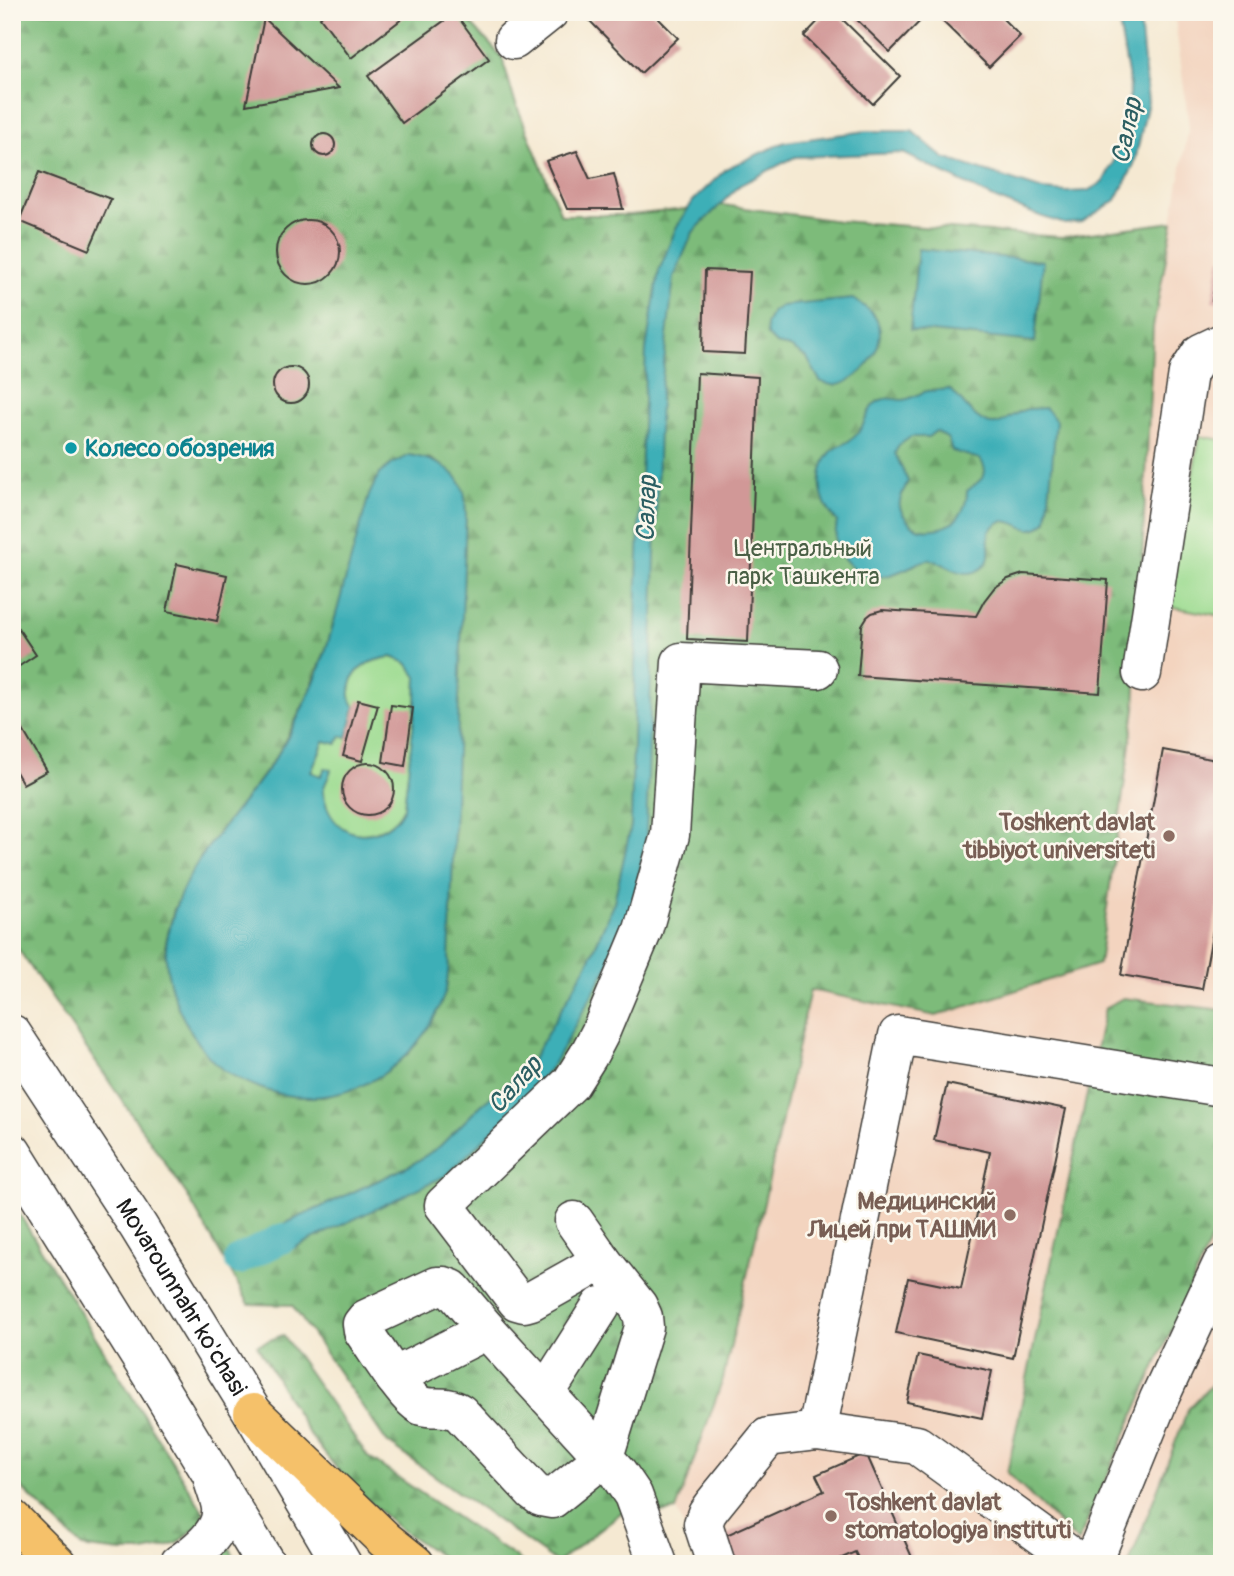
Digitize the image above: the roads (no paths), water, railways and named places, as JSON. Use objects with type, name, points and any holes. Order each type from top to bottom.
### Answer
[{"type":"main road","points":[[253,1413],[386,1540],[415,1564]]},
{"type":"main road","points":[[12,1519],[58,1562]]},
{"type":"street","points":[[514,40],[549,12]]},
{"type":"street","points":[[1142,673],[1188,373],[1201,353],[1222,343]]},
{"type":"street","points":[[602,1261],[531,1301],[517,1301],[444,1205],[570,1083],[589,1056],[600,1033],[643,930],[670,835],[681,662],[818,669]]},
{"type":"street","name":"Movarounnahr ko'chasi","points":[[12,1034],[215,1349],[342,1564]]},
{"type":"street","points":[[817,1431],[898,1035],[1222,1087]]},
{"type":"street","points":[[12,1152],[266,1564]]},
{"type":"street","points":[[574,1221],[638,1306],[644,1327],[604,1457],[552,1499],[541,1497],[533,1491],[460,1413],[452,1408],[416,1403],[394,1377],[363,1331],[362,1324],[366,1319],[437,1286],[452,1289],[487,1330],[604,1457],[618,1473],[633,1495],[658,1564]]},
{"type":"street","points":[[1092,1564],[1159,1399],[1222,1264]]},
{"type":"street","points":[[545,1394],[601,1306]]},
{"type":"street","points":[[394,1377],[487,1330]]},
{"type":"street","points":[[716,1564],[704,1524],[712,1506],[768,1437],[817,1431],[917,1445],[1081,1564]]},
{"type":"street","points":[[178,1564],[200,1547],[218,1525],[221,1513],[211,1475]]},
{"type":"water","name":"Салар","points":[[1117,12],[1139,12],[1148,102],[1134,165],[1116,200],[1082,222],[1065,224],[1040,216],[996,199],[903,153],[795,157],[740,185],[693,232],[674,277],[660,397],[646,838],[632,908],[608,966],[554,1063],[527,1097],[447,1175],[258,1265],[241,1244],[411,1165],[440,1146],[480,1106],[528,1067],[589,961],[614,902],[631,826],[646,349],[659,271],[676,228],[693,201],[727,168],[785,142],[866,131],[912,131],[944,158],[1043,190],[1087,191],[1103,182],[1113,163],[1125,127],[1130,85]]},
{"type":"water","points":[[918,249],[1043,261],[1035,342],[910,330]]},
{"type":"water","points":[[853,299],[875,317],[880,335],[868,363],[854,378],[845,383],[833,385],[820,381],[807,358],[790,347],[776,344],[767,335],[766,324],[772,312],[781,306]]},
{"type":"water","points":[[949,389],[984,422],[996,424],[1024,410],[1046,408],[1056,421],[1047,520],[1032,529],[1004,521],[997,524],[989,532],[988,561],[975,572],[962,572],[928,560],[887,576],[865,575],[850,565],[838,550],[837,521],[827,508],[821,491],[824,463],[831,452],[857,434],[872,406],[881,400],[905,400],[927,391]],"holes":[[[936,431],[948,439],[952,451],[980,459],[985,474],[967,491],[958,518],[947,526],[918,528],[907,520],[900,507],[908,481],[895,453],[899,445],[911,437],[928,437]]]},
{"type":"water","points":[[410,455],[435,462],[456,477],[465,498],[447,985],[433,1020],[416,1045],[395,1065],[372,1081],[346,1091],[318,1097],[290,1096],[260,1088],[226,1072],[204,1050],[175,1000],[167,969],[167,940],[177,902],[188,879],[216,836],[264,775],[299,715],[324,656],[369,495],[379,474]],"holes":[[[392,657],[407,663],[417,677],[404,807],[396,819],[377,832],[367,834],[348,831],[332,817],[324,797],[323,791],[331,770],[325,768],[321,776],[311,772],[324,741],[337,744],[341,736],[347,738],[355,707],[350,688],[357,672],[366,664],[385,658]]]},
{"type":"waterway","name":"Салар","points":[[239,1260],[283,1238]]},
{"type":"place","name":"Колесо обозрения","points":[[71,448]]},
{"type":"place","name":"Toshkent davlat tibbiyot universiteti","points":[[1169,836]]},
{"type":"place","name":"Медицинский Лицей при ТАШМИ","points":[[1010,1215]]},
{"type":"place","name":"Toshkent davlat stomatologiya instituti","points":[[831,1516]]},
{"type":"park label","name":"Центральный парк Ташкента","points":[[803,562]]}]
